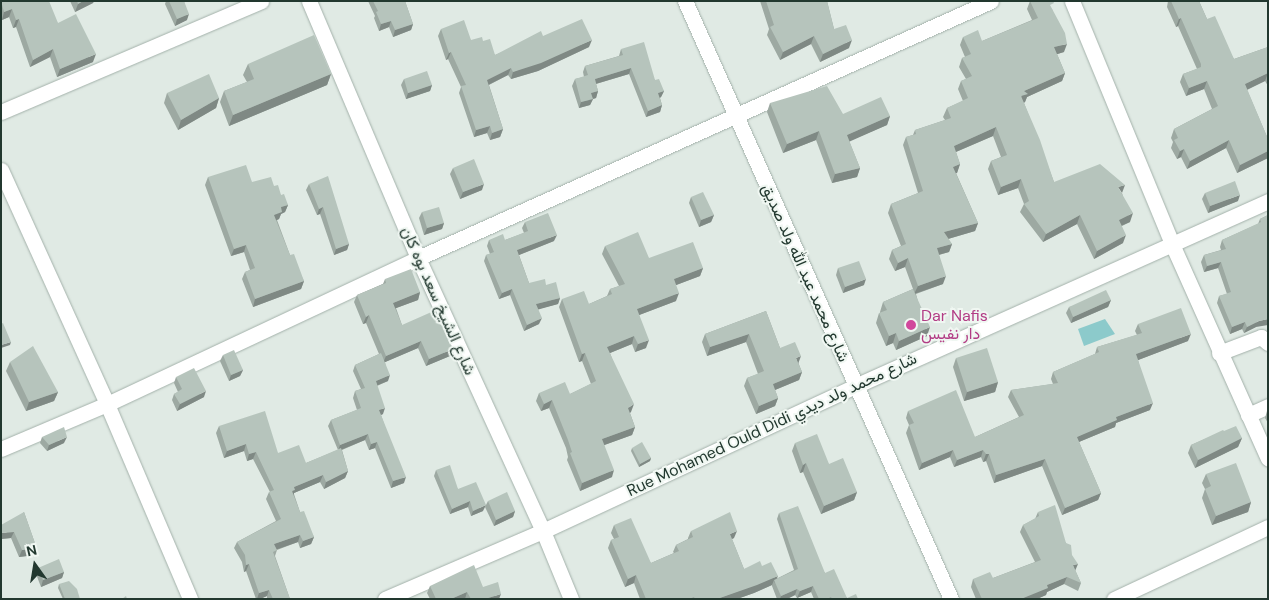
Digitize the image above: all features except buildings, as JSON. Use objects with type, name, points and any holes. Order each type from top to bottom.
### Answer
[{"type":"street","points":[[1,112],[261,1]]},
{"type":"street","name":"شارع الشيخ سعد بوه كان","points":[[309,1],[418,258],[543,531],[571,599]]},
{"type":"street","name":"شارع محمد عبد الله ولد صديق","points":[[685,1],[950,599]]},
{"type":"street","points":[[1,449],[107,404],[418,258],[990,1]]},
{"type":"street","points":[[1072,1],[1172,244],[1268,459]]},
{"type":"street","points":[[1,170],[107,404],[190,599]]},
{"type":"street","name":"Rue Mohamed Ould Didi شارع محمد ولد ديدي","points":[[385,599],[543,531],[855,386],[1268,201]]},
{"type":"street","points":[[1220,353],[1261,337],[1268,343]]},
{"type":"street","points":[[1248,415],[1268,406]]},
{"type":"street","points":[[1114,599],[1139,594],[1268,527]]},
{"type":"water","points":[[1105,319],[1115,334],[1084,346],[1078,329]]},
{"type":"place","name":"Dar Nafis دار نفيس","points":[[911,325]]}]
